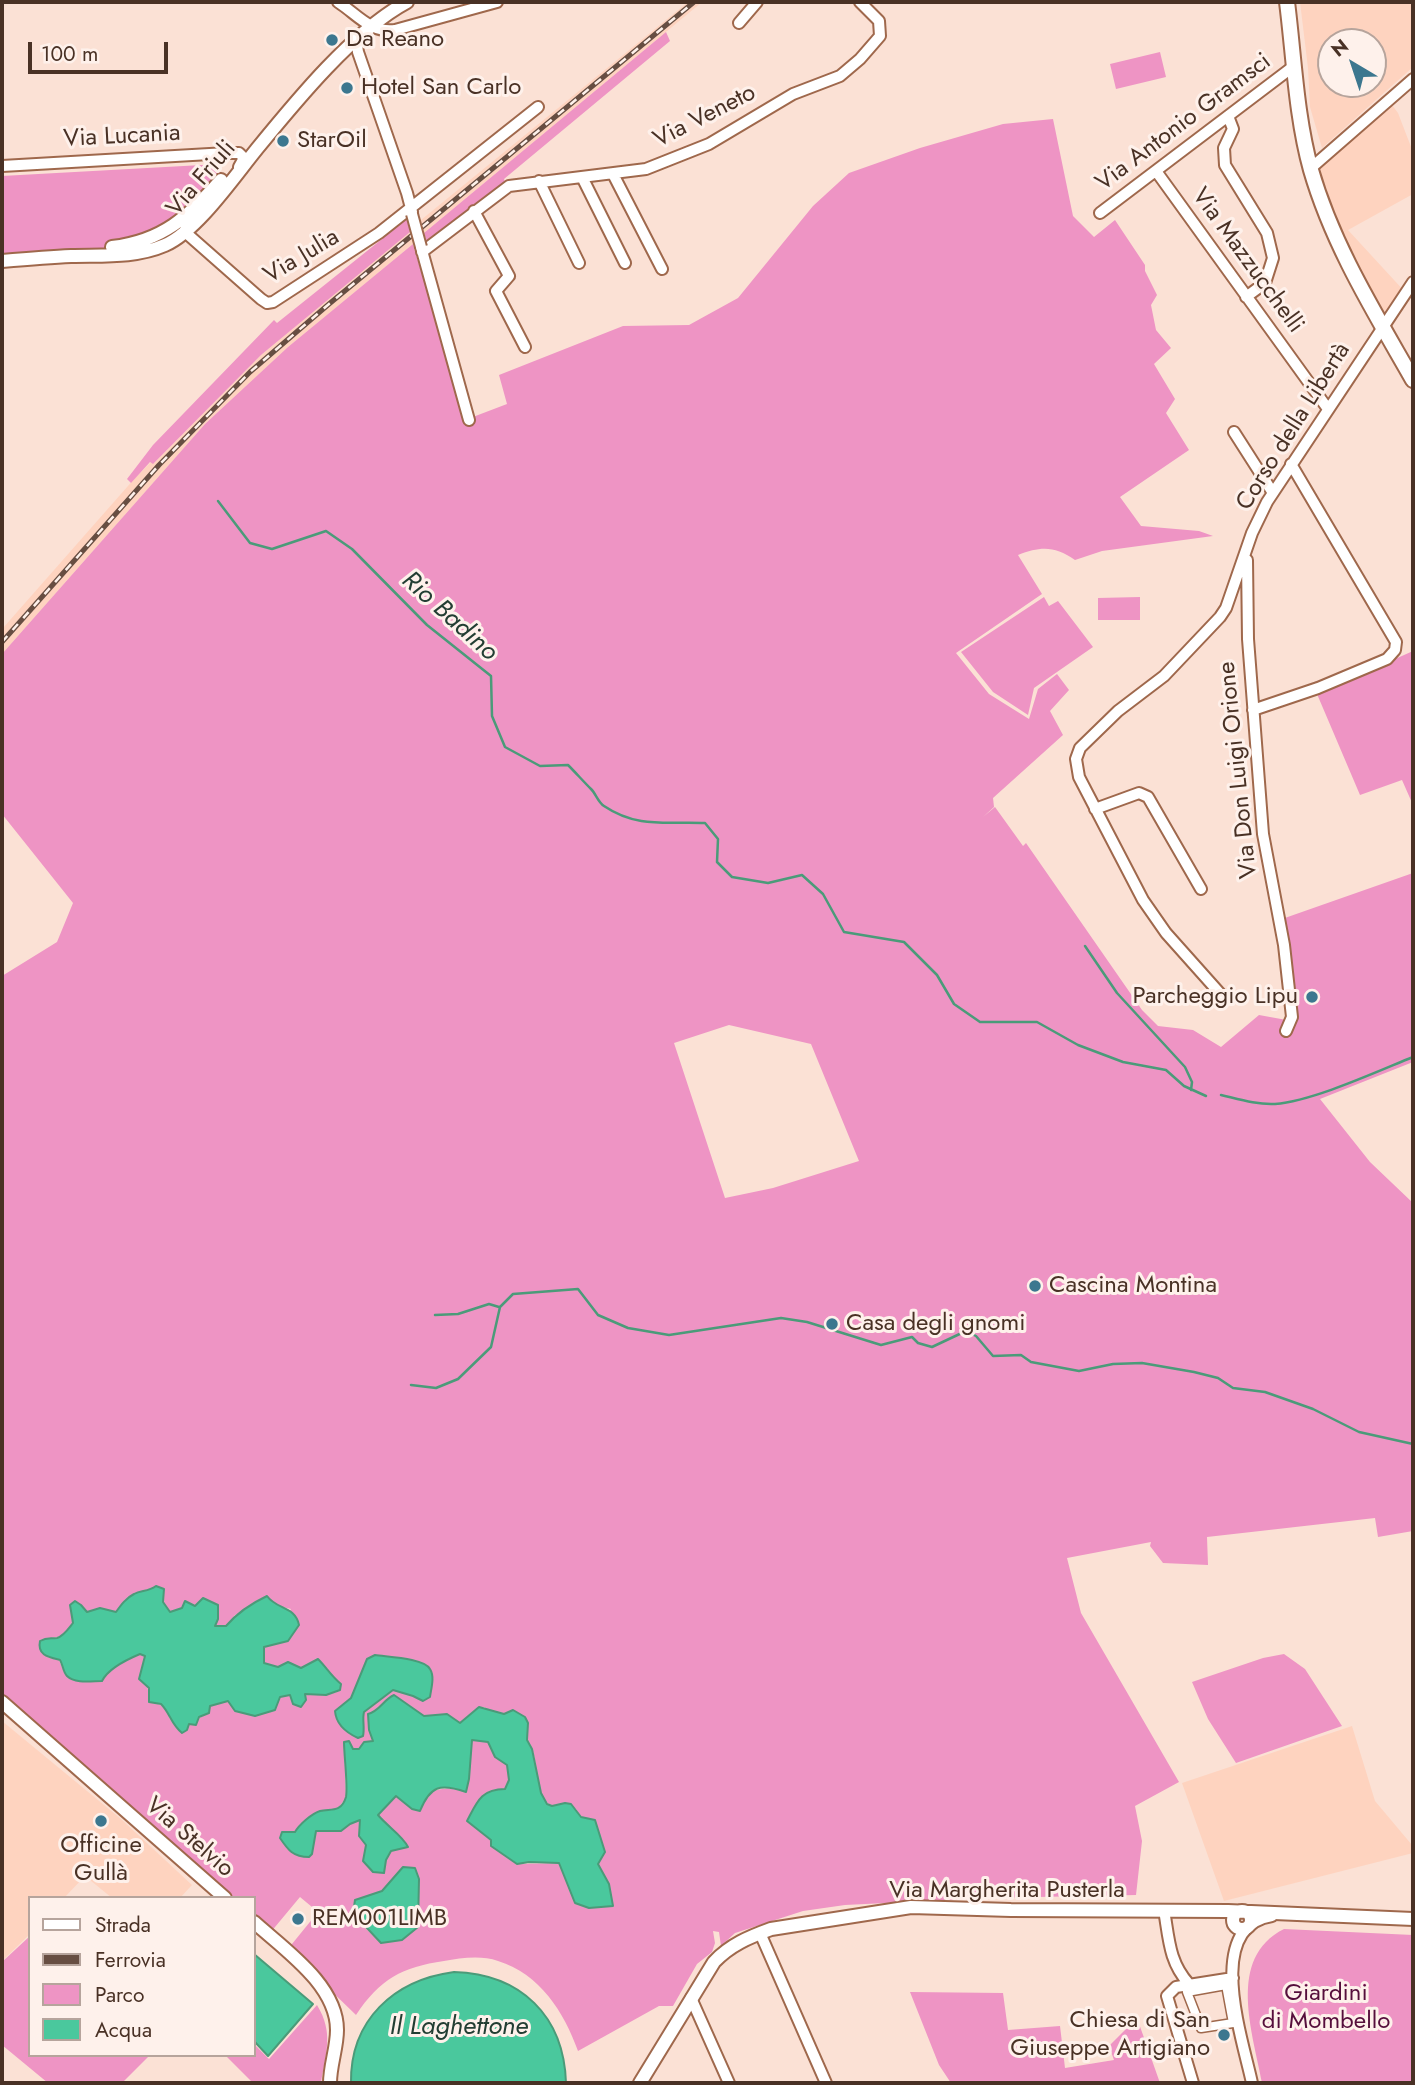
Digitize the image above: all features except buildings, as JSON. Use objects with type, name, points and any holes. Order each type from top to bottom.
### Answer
[{"type":"main road","points":[[1287,2],[1294,66],[1311,168],[1336,237],[1413,380]]},
{"type":"street","points":[[338,2],[370,27],[382,32],[497,2]]},
{"type":"street","name":"Via Friuli","points":[[176,234],[356,39],[408,2]]},
{"type":"street","points":[[739,23],[757,2]]},
{"type":"street","name":"Via Veneto","points":[[421,249],[506,187],[613,174],[654,166],[719,138],[793,94],[840,76],[875,44],[881,33],[878,19],[860,2]]},
{"type":"street","points":[[356,39],[412,211],[469,420]]},
{"type":"street","name":"Via Antonio Gramsci","points":[[1100,213],[1294,66]]},
{"type":"street","points":[[1311,168],[1413,79]]},
{"type":"street","points":[[412,211],[538,107]]},
{"type":"street","points":[[1228,116],[1233,129],[1224,148],[1224,165],[1266,233],[1273,258],[1265,283],[1246,297]]},
{"type":"street","name":"Via Friuli","points":[[212,197],[244,158],[260,145]]},
{"type":"street","name":"Via Lucania","points":[[2,166],[219,153],[239,153],[244,158]]},
{"type":"street","name":"Via Mazzucchelli","points":[[1156,171],[1328,409]]},
{"type":"street","points":[[613,174],[662,269]]},
{"type":"street","points":[[582,177],[625,263]]},
{"type":"street","points":[[539,181],[579,263]]},
{"type":"street","name":"Via Julia","points":[[176,234],[261,299],[271,303],[412,211]]},
{"type":"street","points":[[474,211],[509,276],[497,292],[525,347]]},
{"type":"street","points":[[2,261],[132,254],[158,248],[176,234]]},
{"type":"street","name":"Corso della Libertà","points":[[1224,998],[1181,952],[1143,900],[1079,777],[1076,759],[1080,748],[1118,711],[1164,676],[1220,617],[1226,608],[1249,543],[1273,494],[1412,287]]},
{"type":"street","points":[[1234,432],[1273,494]]},
{"type":"street","points":[[1253,710],[1318,688],[1387,660],[1395,650],[1396,642],[1292,464]]},
{"type":"street","name":"Via Don Luigi Orione","points":[[1249,543],[1246,597],[1262,834],[1284,945],[1292,1017],[1286,1031]]},
{"type":"street","points":[[1095,809],[1139,793],[1148,797],[1201,889]]},
{"type":"street","name":"Via Stelvio","points":[[2,1703],[223,1896]]},
{"type":"street","name":"Via Margherita Pusterla","points":[[640,2083],[656,2061],[691,1998],[722,1954],[750,1936],[771,1929],[911,1907],[1024,1911],[1164,1910],[1413,1919]]},
{"type":"street","points":[[1164,1910],[1173,1960],[1188,1988],[1201,2028],[1233,2023],[1226,1985],[1188,1988],[1176,1987],[1167,1996],[1193,2083]]},
{"type":"street","points":[[1242,1912],[1251,1918],[1248,1927]]},
{"type":"street","points":[[1252,2083],[1233,1978],[1235,1947],[1240,1935],[1248,1927],[1262,1918],[1282,1915]]},
{"type":"street","points":[[256,1925],[325,1990],[333,2006],[337,2029],[330,2083]]},
{"type":"street","points":[[760,1933],[826,2083]]},
{"type":"street","points":[[1188,1988],[1233,1978]]},
{"type":"street","points":[[691,1998],[729,2083]]},
{"type":"shaded area","points":[[688,2],[702,2],[424,233],[421,220]]},
{"type":"shaded area","points":[[1300,2],[1413,2],[1413,67],[1387,90],[1387,28],[1317,28],[1317,98],[1378,98],[1322,148],[1310,107]]},
{"type":"shaded area","points":[[1389,101],[1398,113],[1413,152],[1413,194],[1348,230],[1406,293],[1383,327],[1311,168]]},
{"type":"shaded area","points":[[410,232],[413,244],[288,347],[205,424],[2,654],[3,628],[135,478],[151,462],[154,463],[261,355]]},
{"type":"shaded area","points":[[2,1721],[121,1819],[192,1885],[182,1896],[110,1896],[85,1876],[66,1896],[28,1896],[28,1936],[2,1961]]},
{"type":"shaded area","points":[[1352,1726],[1375,1801],[1412,1845],[1413,1853],[1224,1901],[1182,1783]]},
{"type":"green space","points":[[666,32],[670,41],[504,179],[505,182],[427,242],[424,233]]},
{"type":"green space","points":[[1160,52],[1166,77],[1116,89],[1110,64]]},
{"type":"green space","points":[[1053,119],[1073,216],[1094,237],[1115,220],[1145,265],[1145,271],[1157,295],[1151,305],[1156,330],[1171,348],[1154,364],[1175,399],[1166,413],[1189,450],[1120,497],[1141,526],[1199,531],[1213,536],[1102,551],[1075,560],[1061,552],[1048,549],[1018,555],[1042,594],[956,653],[989,694],[1029,719],[1038,689],[1057,674],[1069,690],[1050,711],[1063,735],[993,798],[994,807],[983,817],[995,807],[1023,846],[1026,843],[1142,1010],[1158,1026],[1193,1030],[1221,1047],[1259,1015],[1292,1021],[1282,919],[1413,873],[1413,1062],[1320,1099],[1370,1162],[1413,1203],[1413,1531],[1378,1537],[1375,1518],[1207,1537],[1208,1565],[1163,1563],[1150,1546],[1151,1542],[1067,1558],[1081,1613],[1179,1782],[1135,1806],[1142,1841],[1136,1895],[845,1905],[803,1911],[735,1933],[721,1946],[719,1932],[713,1931],[715,1943],[712,1952],[697,1964],[673,2006],[659,2006],[578,2051],[566,2022],[538,1985],[513,1967],[485,1958],[451,1960],[404,1971],[374,1992],[356,2015],[290,1951],[292,1944],[318,1912],[300,1897],[270,1933],[256,1920],[256,1896],[228,1896],[2,1696],[2,976],[57,942],[73,903],[2,814],[2,654],[205,424],[288,347],[413,244],[465,420],[507,404],[499,375],[623,326],[689,325],[738,298],[813,206],[849,173],[920,148],[1003,124]],"holes":[[[729,1025],[811,1044],[859,1161],[773,1188],[725,1198],[674,1043]],[[148,1592],[164,1594],[163,1602],[170,1612],[195,1606],[214,1626],[226,1626],[235,1615],[273,1605],[291,1609],[264,1647],[264,1663],[278,1667],[288,1662],[301,1668],[327,1668],[330,1675],[341,1684],[340,1690],[329,1694],[279,1697],[255,1716],[235,1711],[228,1701],[210,1706],[209,1713],[189,1723],[170,1719],[163,1707],[149,1702],[145,1656],[141,1654],[127,1660],[105,1674],[65,1674],[59,1660],[48,1657],[39,1647],[41,1640],[62,1636],[73,1623],[70,1605],[81,1605],[87,1612],[100,1608],[116,1612],[124,1601]],[[408,1704],[424,1717],[447,1714],[460,1723],[472,1712],[484,1707],[491,1712],[507,1712],[532,1749],[542,1796],[546,1802],[552,1806],[558,1804],[576,1809],[613,1905],[589,1908],[559,1863],[517,1864],[498,1851],[491,1840],[467,1821],[505,1789],[509,1780],[507,1765],[495,1757],[488,1742],[472,1740],[469,1779],[454,1787],[430,1792],[423,1804],[412,1809],[396,1796],[378,1815],[408,1847],[391,1851],[385,1865],[361,1820],[341,1831],[316,1831],[312,1853],[282,1832],[295,1832],[339,1807],[346,1798],[344,1742],[356,1749],[374,1741],[369,1730],[373,1712],[381,1708]],[[403,1867],[419,1879],[418,1927],[381,1943],[357,1920],[355,1900],[382,1891]]]},
{"type":"green space","points":[[220,164],[220,176],[155,239],[101,251],[2,256],[2,176]]},
{"type":"green space","points":[[407,219],[410,232],[261,355],[153,464],[150,462],[131,483],[127,479],[153,445],[274,320],[277,323]]},
{"type":"green space","points":[[1044,597],[1049,606],[1058,601],[1093,647],[1034,688],[1028,715],[993,692],[961,652]]},
{"type":"green space","points":[[1140,597],[1140,620],[1098,620],[1098,598]]},
{"type":"green space","points":[[1413,651],[1413,805],[1402,780],[1360,795],[1317,694]]},
{"type":"green space","points":[[1284,1654],[1305,1669],[1342,1726],[1236,1763],[1208,1719],[1192,1682],[1263,1658]]},
{"type":"green space","name":"Giardini di Mombello","points":[[1284,1929],[1413,1935],[1413,2083],[1262,2083],[1250,2020],[1249,1977],[1255,1958],[1266,1942]]},
{"type":"green space","points":[[28,1938],[28,2057],[148,2057],[122,2083],[48,2083],[2,2045],[2,1962]]},
{"type":"green space","points":[[910,1992],[1003,1993],[1008,2030],[1060,2026],[1065,2068],[1114,2060],[1109,2046],[1137,2018],[1160,2083],[951,2083],[939,2065]]},
{"type":"green space","points":[[317,2005],[327,2034],[321,2083],[253,2083],[227,2057],[256,2057],[256,2046],[269,2059]]},
{"type":"water","points":[[156,1586],[164,1589],[163,1602],[170,1612],[182,1608],[185,1601],[195,1606],[203,1598],[218,1605],[215,1626],[226,1626],[245,1609],[267,1596],[294,1614],[299,1625],[288,1641],[264,1647],[264,1663],[278,1667],[288,1662],[301,1668],[318,1659],[341,1684],[340,1690],[326,1695],[305,1694],[306,1700],[301,1707],[293,1704],[290,1695],[280,1697],[275,1710],[255,1716],[235,1711],[228,1701],[210,1706],[209,1713],[199,1717],[196,1725],[189,1724],[187,1730],[182,1733],[161,1704],[149,1702],[149,1688],[139,1679],[145,1656],[140,1654],[124,1662],[109,1672],[102,1681],[84,1681],[70,1679],[60,1660],[48,1656],[40,1649],[40,1641],[60,1637],[73,1623],[70,1605],[75,1601],[87,1612],[100,1608],[116,1612],[131,1596]]},
{"type":"water","points":[[375,1655],[413,1660],[426,1665],[432,1676],[430,1697],[423,1701],[393,1690],[364,1712],[363,1736],[358,1738],[343,1728],[335,1711],[351,1698],[367,1659]]},
{"type":"water","points":[[394,1695],[424,1716],[447,1714],[460,1723],[479,1707],[504,1714],[513,1710],[525,1717],[528,1723],[527,1740],[532,1749],[541,1793],[547,1804],[571,1804],[581,1817],[595,1820],[605,1852],[598,1864],[609,1884],[613,1906],[589,1908],[575,1903],[559,1863],[517,1864],[491,1846],[491,1840],[467,1821],[485,1794],[505,1789],[509,1780],[507,1765],[495,1757],[488,1742],[472,1740],[466,1792],[443,1787],[437,1789],[428,1796],[420,1811],[412,1809],[396,1796],[378,1815],[408,1847],[391,1851],[384,1873],[373,1872],[363,1861],[366,1845],[359,1836],[360,1820],[341,1831],[316,1831],[312,1854],[309,1857],[299,1856],[288,1849],[280,1838],[282,1832],[295,1832],[313,1815],[338,1808],[344,1802],[347,1785],[344,1742],[349,1741],[353,1749],[359,1749],[364,1742],[373,1741],[368,1714]]},
{"type":"water","points":[[403,1867],[415,1868],[419,1879],[418,1927],[402,1940],[381,1943],[351,1911],[355,1900],[382,1891]]},
{"type":"water","points":[[256,1956],[313,2004],[268,2056],[256,2043]]},
{"type":"water","name":"Il Laghettone","points":[[454,1972],[499,1981],[518,1990],[534,2003],[557,2038],[566,2083],[351,2083],[358,2040],[367,2022],[380,2007],[412,1984],[432,1976]]},
{"type":"waterway","name":"Rio Badino","points":[[218,501],[250,543],[272,549],[326,531],[352,549],[427,625],[491,676],[492,716],[505,747],[540,766],[568,765],[602,804],[629,818],[653,822],[705,823],[718,839],[717,862],[732,877],[768,883],[802,875],[823,894],[844,932],[904,942],[937,975],[954,1004],[980,1022],[1037,1022],[1078,1045],[1123,1062],[1166,1070],[1184,1086],[1206,1096]]},
{"type":"waterway","points":[[1085,946],[1117,993],[1185,1067],[1192,1082],[1191,1090]]},
{"type":"waterway","name":"Rio Badino","points":[[1221,1095],[1261,1104],[1290,1102],[1344,1085],[1413,1057]]},
{"type":"waterway","points":[[411,1385],[436,1388],[458,1379],[491,1347],[500,1307],[513,1294],[578,1289],[598,1315],[628,1328],[669,1335],[781,1318],[807,1322],[881,1345],[912,1337],[918,1343],[932,1347],[966,1331],[976,1336],[993,1356],[1021,1355],[1031,1362],[1079,1371],[1113,1364],[1142,1363],[1194,1372],[1218,1378],[1233,1388],[1265,1392],[1313,1409],[1359,1432],[1413,1444]]},
{"type":"waterway","points":[[435,1315],[458,1314],[489,1304],[499,1307]]},
{"type":"railway","points":[[2,642],[159,465],[250,372],[694,2]]},
{"type":"place","name":"Da Reano","points":[[332,40]]},
{"type":"place","name":"Hotel San Carlo","points":[[347,88]]},
{"type":"place","name":"StarOil","points":[[283,141]]},
{"type":"place","name":"Parcheggio Lipu","points":[[1312,997]]},
{"type":"place","name":"Cascina Montina","points":[[1035,1286]]},
{"type":"place","name":"Casa degli gnomi","points":[[832,1324]]},
{"type":"place","name":"Officine Gullà","points":[[101,1821]]},
{"type":"place","name":"REM001LIMB","points":[[298,1919]]},
{"type":"place","name":"Chiesa di San Giuseppe Artigiano","points":[[1224,2035]]}]
